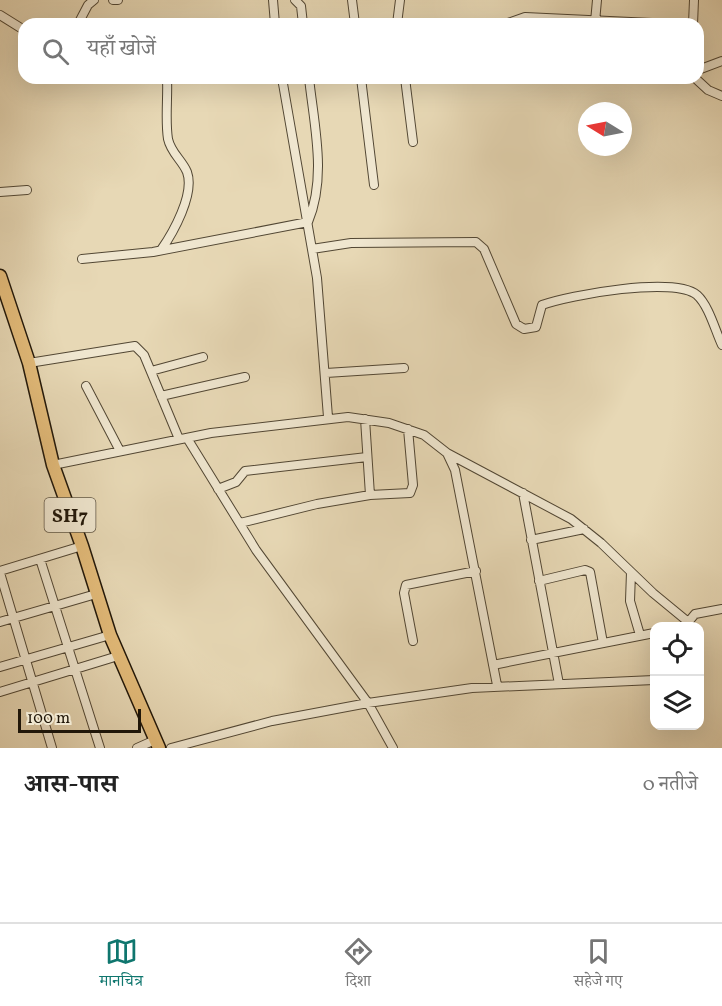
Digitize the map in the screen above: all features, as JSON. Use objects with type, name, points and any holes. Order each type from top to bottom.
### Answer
[{"type":"main road","name":"SH7","points":[[0,276],[29,363],[53,465],[82,546],[96,594],[118,656],[157,744]]},
{"type":"street","points":[[81,18],[88,5],[94,0]]},
{"type":"street","points":[[113,0],[118,0]]},
{"type":"street","points":[[264,0],[272,0],[274,18]]},
{"type":"street","points":[[295,0],[301,6],[302,18]]},
{"type":"street","points":[[352,0],[354,18]]},
{"type":"street","points":[[398,18],[400,0]]},
{"type":"street","points":[[595,18],[597,0]]},
{"type":"street","points":[[693,18],[694,0]]},
{"type":"street","points":[[0,15],[18,26]]},
{"type":"street","points":[[522,18],[539,18]]},
{"type":"street","points":[[704,68],[722,61]]},
{"type":"street","points":[[161,250],[178,223],[188,185],[185,169],[174,154],[168,137],[167,84]]},
{"type":"street","points":[[283,84],[312,249],[326,373],[328,417]]},
{"type":"street","points":[[308,222],[317,193],[318,174],[310,84]]},
{"type":"street","points":[[362,84],[374,185]]},
{"type":"street","points":[[406,84],[413,142]]},
{"type":"street","points":[[701,84],[722,96]]},
{"type":"street","points":[[0,192],[27,190]]},
{"type":"street","points":[[82,259],[161,250],[308,222]]},
{"type":"street","points":[[312,249],[351,243],[476,242],[484,249],[516,324],[524,329],[536,327],[542,305],[563,298],[648,288],[686,290],[692,292],[702,302],[722,345]]},
{"type":"street","points":[[29,363],[129,345],[140,349],[183,438],[274,575],[368,703],[393,748]]},
{"type":"street","points":[[151,371],[203,357]]},
{"type":"street","points":[[326,373],[404,368]]},
{"type":"street","points":[[161,396],[245,377]]},
{"type":"street","points":[[86,386],[120,451]]},
{"type":"street","points":[[53,465],[183,438],[328,417],[365,419],[408,429],[436,442],[447,453],[552,508],[584,529],[684,622]]},
{"type":"street","points":[[365,419],[370,495]]},
{"type":"street","points":[[240,523],[308,506],[370,495],[406,494],[411,490],[408,429]]},
{"type":"street","points":[[447,453],[455,470],[497,685]]},
{"type":"street","points":[[218,489],[238,481],[245,471],[367,457]]},
{"type":"street","points":[[523,494],[559,684]]},
{"type":"street","points":[[531,540],[584,529]]},
{"type":"street","points":[[52,748],[0,572],[82,546]]},
{"type":"street","points":[[40,558],[100,748]]},
{"type":"street","points":[[539,581],[585,570],[590,572],[603,643]]},
{"type":"street","points":[[412,641],[404,593],[406,585],[476,571]]},
{"type":"street","points":[[631,572],[630,601],[640,635]]},
{"type":"street","points":[[0,622],[96,594]]},
{"type":"street","points":[[688,622],[696,614],[722,609]]},
{"type":"street","points":[[493,665],[650,634]]},
{"type":"street","points":[[0,667],[110,635]]},
{"type":"street","points":[[0,692],[118,656]]},
{"type":"street","points":[[171,748],[232,730],[368,703],[497,685],[650,680]]},
{"type":"street","points":[[137,748],[157,744]]}]
